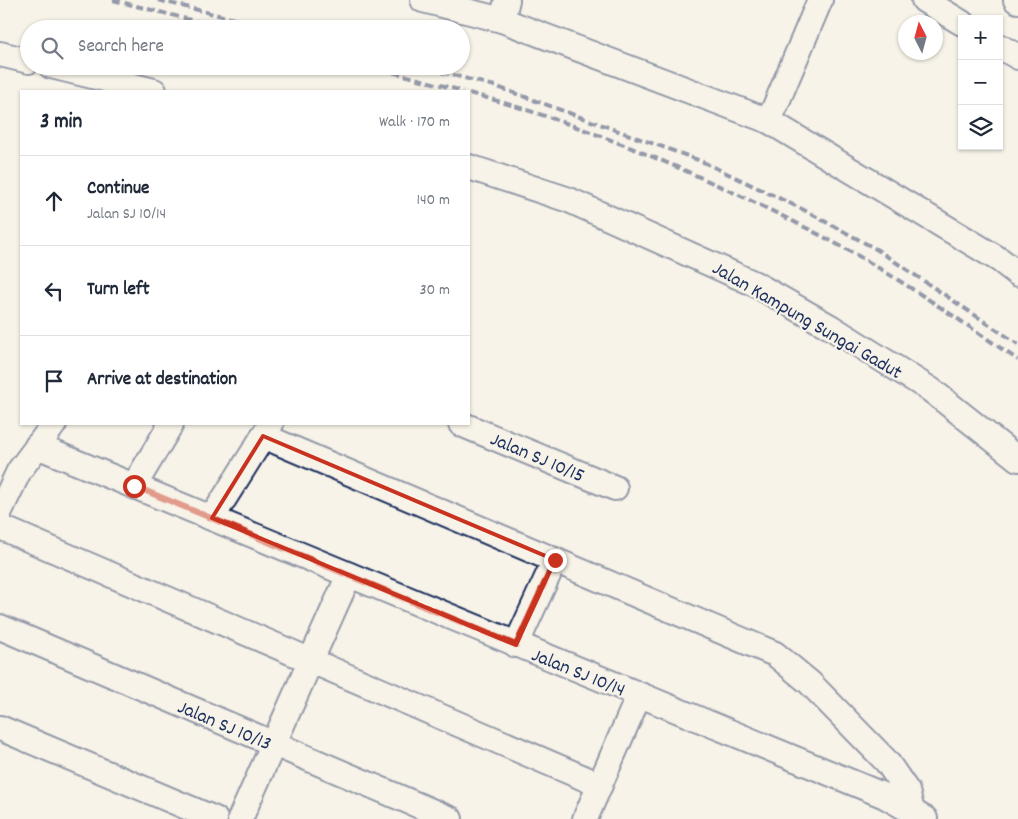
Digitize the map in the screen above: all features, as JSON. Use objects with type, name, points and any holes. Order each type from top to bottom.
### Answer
[{"type":"street","points":[[423,0],[504,10],[768,121],[1015,265]]},
{"type":"street","points":[[768,121],[820,0]]},
{"type":"street","points":[[924,0],[958,21]]},
{"type":"street","points":[[1003,48],[1018,57]]},
{"type":"street","points":[[0,54],[20,59]]},
{"type":"street","points":[[88,75],[150,90]]},
{"type":"street","name":"Jalan Kampung Sungai Gadut","points":[[470,167],[569,200],[755,284],[832,328],[931,390],[1018,459]]},
{"type":"street","points":[[0,510],[19,471],[53,425]]},
{"type":"street","points":[[134,486],[170,425]]},
{"type":"street","name":"Jalan SJ 10/15","points":[[463,425],[615,488]]},
{"type":"street","points":[[212,518],[267,430],[555,560],[775,654],[810,683],[887,762],[907,791],[918,815]]},
{"type":"street","name":"Jalan SJ 10/14","points":[[38,446],[885,796],[918,815]]},
{"type":"street","points":[[0,527],[600,785]]},
{"type":"street","points":[[516,645],[555,560]]},
{"type":"street","points":[[240,819],[275,745],[349,575]]},
{"type":"street","name":"Jalan SJ 10/13","points":[[0,627],[450,819]]},
{"type":"street","points":[[585,819],[639,695]]},
{"type":"street","points":[[0,728],[215,819]]},
{"type":"highlighted area","points":[[263,436],[555,560],[516,645],[212,518]]},
{"type":"railway","points":[[113,0],[191,20]]},
{"type":"railway","points":[[158,0],[238,20]]},
{"type":"railway","points":[[403,75],[459,90]]},
{"type":"railway","points":[[453,75],[495,86],[701,161],[804,210],[876,249],[1018,344]]},
{"type":"railway","points":[[470,93],[539,114],[607,138],[675,166],[774,212],[872,264],[928,299],[1018,360]]},
{"type":"route","points":[[134,486],[516,645],[555,560]]}]
